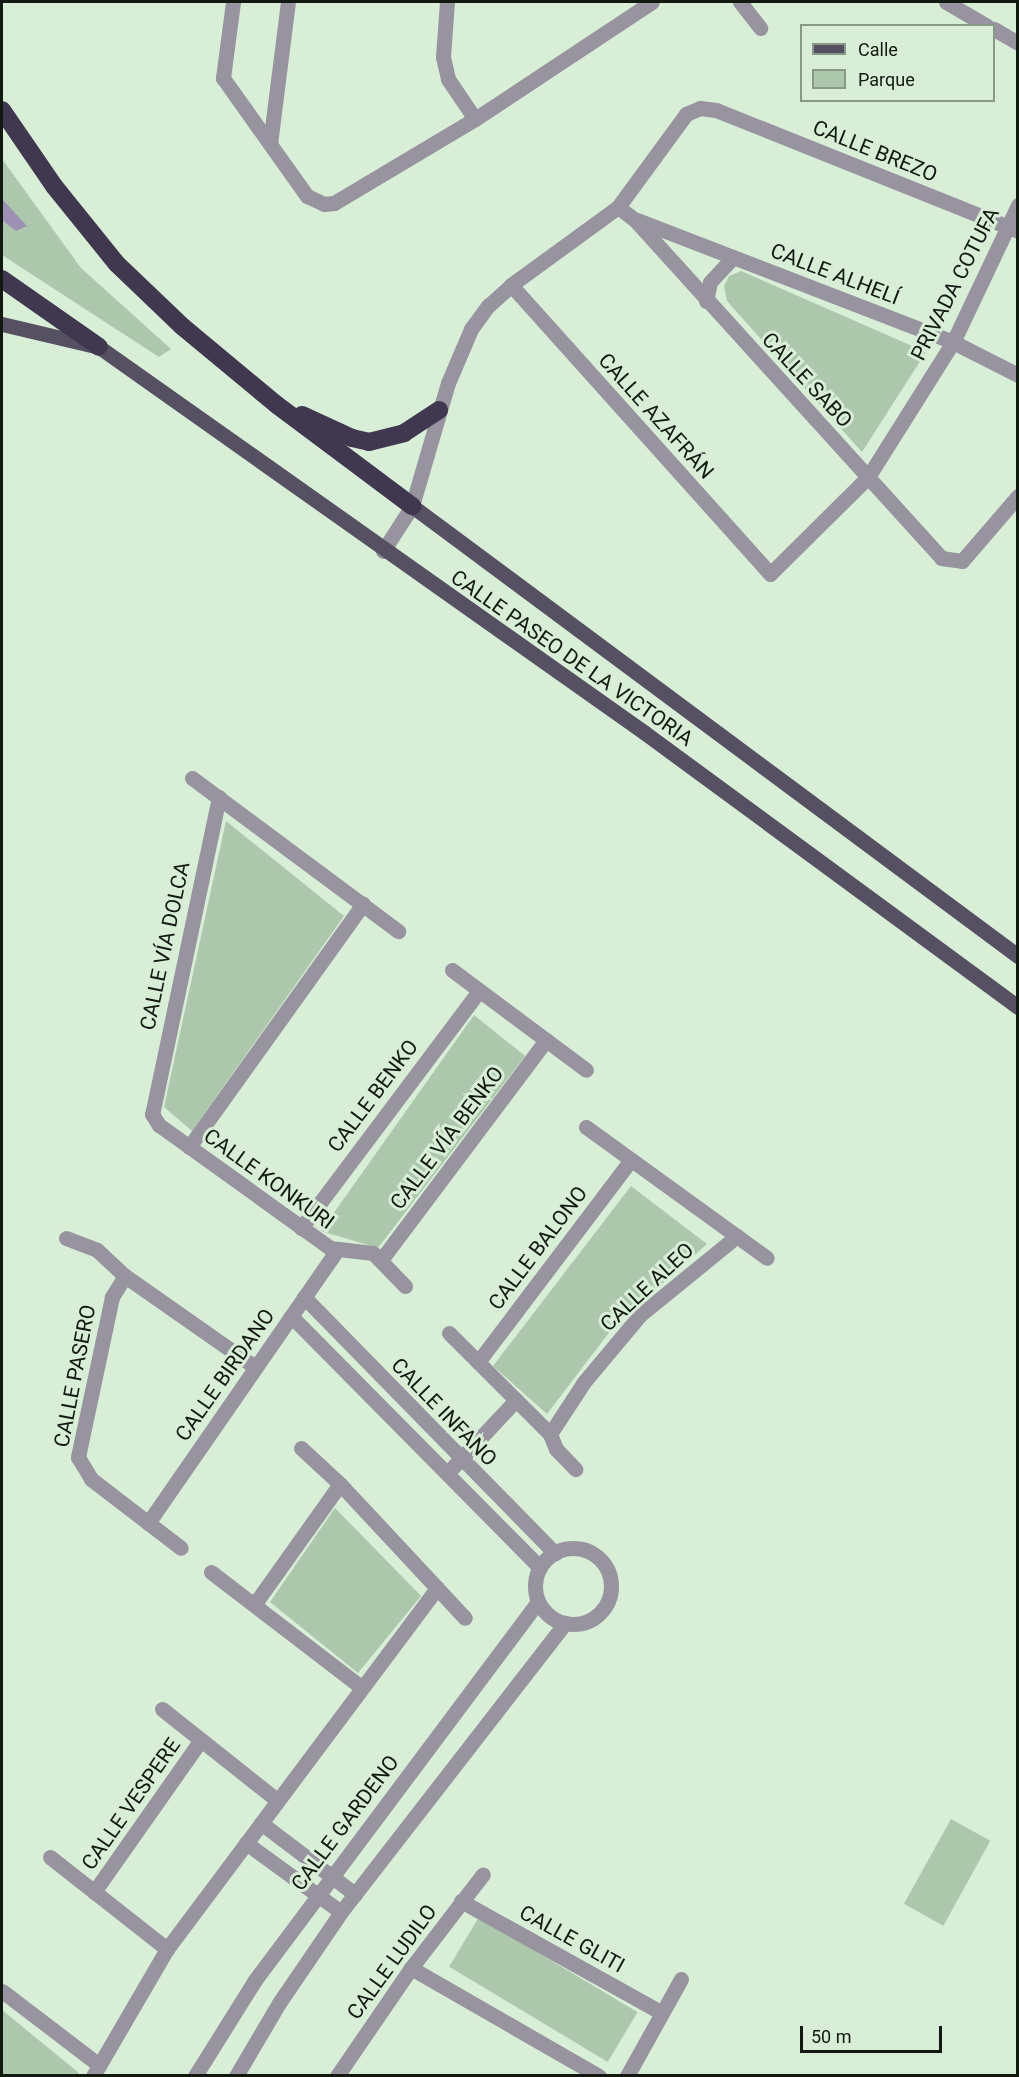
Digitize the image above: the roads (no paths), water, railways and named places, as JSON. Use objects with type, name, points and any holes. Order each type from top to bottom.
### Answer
[{"type":"highway","points":[[2,110],[54,186],[117,264],[183,327],[277,405],[412,506]]},
{"type":"highway","points":[[2,279],[99,347]]},
{"type":"highway","points":[[277,405],[352,438],[369,442],[404,433],[440,410]]},
{"type":"main road","points":[[2,324],[99,347]]},
{"type":"main road","name":"CALLE PASEO DE LA VICTORIA","points":[[99,347],[383,551],[645,733],[1017,1007]]},
{"type":"main road","name":"CALLE PASEO DE LA VICTORIA","points":[[412,506],[1017,956]]},
{"type":"street","points":[[233,2],[223,78],[307,196],[324,204],[334,202],[476,119],[652,2]]},
{"type":"street","points":[[270,144],[288,2]]},
{"type":"street","points":[[447,2],[443,57],[448,79],[476,119]]},
{"type":"street","points":[[740,2],[760,28]]},
{"type":"street","points":[[946,2],[984,24]]},
{"type":"street","points":[[995,30],[1017,43]]},
{"type":"street","name":"CALLE BREZO","points":[[618,207],[676,122],[700,108],[716,110],[1012,228]]},
{"type":"street","name":"PRIVADA COTUFA","points":[[770,574],[868,477],[953,342],[1012,228],[1017,205]]},
{"type":"street","points":[[383,551],[412,506],[440,410],[471,329],[488,306],[511,285],[618,207]]},
{"type":"street","name":"CALLE SABO","points":[[618,207],[635,220],[941,558],[962,561],[972,552],[1017,496]]},
{"type":"street","name":"CALLE ALHELÍ","points":[[635,220],[953,342],[1017,375]]},
{"type":"street","points":[[706,301],[710,282],[733,257]]},
{"type":"street","name":"CALLE AZAFRÁN","points":[[511,285],[770,574]]},
{"type":"street","points":[[192,778],[398,931]]},
{"type":"street","name":"CALLE VÍA DOLCA","points":[[152,1103],[219,797]]},
{"type":"street","points":[[189,1147],[363,904]]},
{"type":"street","points":[[452,970],[586,1070]]},
{"type":"street","name":"CALLE BENKO","points":[[301,1228],[479,991]]},
{"type":"street","name":"CALLE VÍA BENKO","points":[[381,1260],[546,1040]]},
{"type":"street","name":"CALLE KONKURI","points":[[152,1103],[159,1125],[189,1147],[336,1251],[366,1250],[381,1260],[405,1286]]},
{"type":"street","points":[[586,1127],[767,1258]]},
{"type":"street","name":"CALLE BALONO","points":[[478,1362],[631,1160]]},
{"type":"street","name":"CALLE ALEO","points":[[550,1434],[584,1382],[640,1315],[737,1236]]},
{"type":"street","points":[[66,1238],[97,1250],[125,1276],[255,1367]]},
{"type":"street","name":"CALLE BIRDANO","points":[[148,1523],[336,1251]]},
{"type":"street","name":"CALLE PASERO","points":[[125,1276],[112,1298],[78,1457],[91,1479],[181,1548]]},
{"type":"street","name":"CALLE INFANO","points":[[304,1297],[461,1460],[555,1553]]},
{"type":"street","name":"CALLE INFANO","points":[[291,1316],[540,1568]]},
{"type":"street","points":[[449,1333],[550,1434],[556,1449],[575,1469]]},
{"type":"street","points":[[447,1473],[516,1400]]},
{"type":"street","points":[[301,1448],[340,1484],[465,1618]]},
{"type":"street","points":[[254,1605],[340,1484]]},
{"type":"street","points":[[574,1548],[592,1554],[606,1568],[611,1586],[606,1605],[593,1619],[565,1623],[551,1617],[538,1602],[535,1587],[540,1568],[555,1553],[574,1548]]},
{"type":"street","points":[[211,1572],[362,1688]]},
{"type":"street","points":[[2,1990],[96,2070],[168,1949],[437,1588]]},
{"type":"street","name":"CALLE GARDENO","points":[[195,2076],[255,1980],[538,1602]]},
{"type":"street","points":[[236,2076],[279,2003],[341,1912],[565,1623]]},
{"type":"street","name":"CALLE VESPERE","points":[[162,1709],[277,1800]]},
{"type":"street","name":"CALLE VESPERE","points":[[94,1892],[201,1740]]},
{"type":"street","points":[[261,1823],[355,1894]]},
{"type":"street","points":[[246,1843],[341,1912]]},
{"type":"street","name":"CALLE VESPERE","points":[[50,1857],[168,1949]]},
{"type":"street","name":"CALLE LUDILO","points":[[338,2076],[411,1968],[483,1874]]},
{"type":"street","name":"CALLE GLITI","points":[[461,1901],[662,2013]]},
{"type":"street","points":[[411,1968],[599,2076]]},
{"type":"street","points":[[627,2076],[681,1979]]}]
